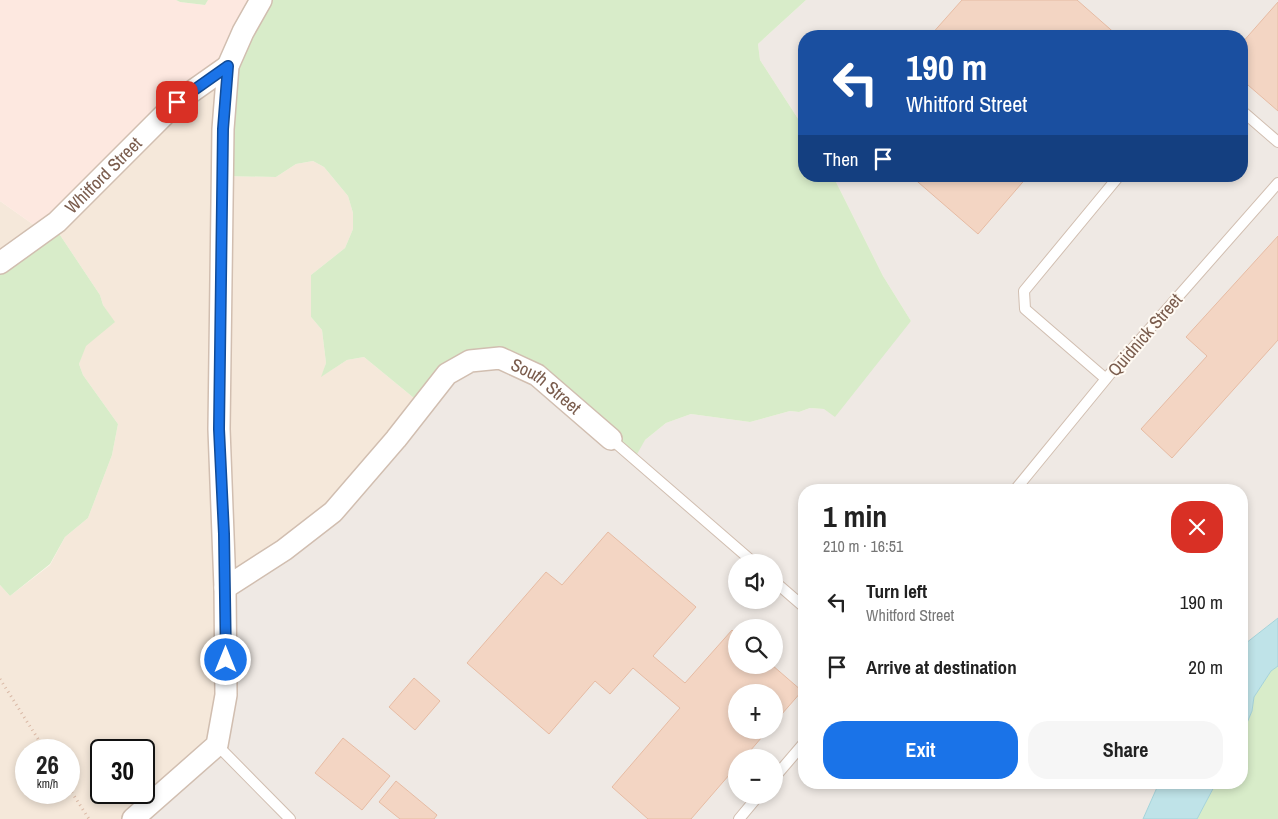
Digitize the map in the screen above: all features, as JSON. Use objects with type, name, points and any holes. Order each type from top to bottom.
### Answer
[{"type":"street","points":[[133,819],[217,745],[226,695],[225,588],[219,429],[223,129],[228,66],[243,32],[261,0]]},
{"type":"street","name":"Whitford Street","points":[[0,263],[57,222],[177,102],[228,66]]},
{"type":"street","name":"South Street","points":[[225,588],[284,550],[333,512],[396,439],[447,374],[470,361],[500,358],[536,375],[611,439]]},
{"type":"lane","points":[[1248,116],[1278,142]]},
{"type":"lane","points":[[1106,379],[1025,309],[1024,291],[1114,182]]},
{"type":"lane","name":"Quidnick Street","points":[[1020,484],[1106,379],[1278,183]]},
{"type":"lane","name":"South Street","points":[[611,439],[744,554]]},
{"type":"lane","points":[[783,589],[798,602]]},
{"type":"lane","points":[[217,745],[290,819]]},
{"type":"lane","points":[[783,768],[798,750]]},
{"type":"lane","points":[[739,819],[752,804]]},
{"type":"path","points":[[0,679],[38,739]]},
{"type":"path","points":[[79,804],[89,819]]},
{"type":"shaded area","points":[[0,0],[176,0],[205,5],[208,0],[260,0],[233,51],[41,230],[0,201]]},
{"type":"shaded area","points":[[806,0],[1278,0],[1278,618],[1248,642],[1248,484],[798,484],[798,789],[1156,789],[1143,819],[130,819],[147,804],[155,804],[155,797],[218,740],[222,594],[334,509],[444,374],[511,363],[645,440],[666,423],[691,414],[750,422],[790,411],[799,412],[810,408],[824,409],[911,321],[883,276],[836,182],[1248,182],[1248,30],[798,30],[798,119],[760,60],[758,44]]},
{"type":"shaded area","points":[[220,73],[221,176],[276,177],[296,164],[313,161],[324,167],[348,196],[353,213],[353,229],[345,248],[311,275],[311,317],[322,330],[326,363],[322,376],[347,360],[364,357],[420,403],[218,740],[155,797],[155,739],[90,739],[90,804],[147,804],[130,819],[0,819],[0,585],[10,596],[50,565],[65,537],[88,518],[112,455],[118,424],[83,375],[79,364],[85,346],[114,322],[103,305],[100,295],[54,226]]},
{"type":"shaded area","points":[[0,201],[41,230],[0,261]]},
{"type":"green space","points":[[176,0],[208,0],[205,5]]},
{"type":"green space","points":[[260,0],[806,0],[758,44],[760,60],[798,119],[798,182],[836,182],[883,276],[911,321],[835,417],[824,409],[810,408],[799,412],[790,411],[750,422],[691,414],[666,423],[645,440],[636,456],[525,367],[465,364],[420,403],[364,357],[347,360],[321,377],[326,363],[322,330],[311,317],[311,275],[345,248],[353,229],[353,213],[348,196],[324,167],[313,161],[296,164],[276,177],[222,176],[225,79]]},
{"type":"green space","points":[[54,226],[100,295],[103,305],[115,322],[86,346],[79,364],[83,375],[118,424],[112,455],[88,518],[65,537],[50,564],[10,596],[0,585],[0,261]]},
{"type":"green space","points":[[1278,666],[1278,819],[1197,819],[1213,789],[1248,789],[1248,720],[1252,711],[1254,697],[1271,671]]},
{"type":"water","points":[[1278,618],[1278,666],[1271,671],[1254,697],[1252,711],[1248,720],[1248,642]]},
{"type":"water","points":[[1156,789],[1213,789],[1197,819],[1143,819]]},
{"type":"building","points":[[962,0],[1077,0],[1111,30],[935,30]]},
{"type":"building","points":[[1278,2],[1278,111],[1248,85],[1248,36]]},
{"type":"building","points":[[918,182],[1023,182],[978,234]]},
{"type":"building","points":[[1278,236],[1278,340],[1172,458],[1141,429],[1207,356],[1186,337]]},
{"type":"building","points":[[608,532],[696,607],[653,656],[685,683],[728,635],[728,674],[782,674],[798,688],[798,696],[783,713],[783,684],[728,684],[728,739],[760,739],[752,749],[728,749],[728,776],[691,819],[648,819],[612,787],[680,708],[633,668],[610,694],[595,681],[549,734],[467,663],[546,572],[562,585]]},
{"type":"building","points":[[414,678],[440,701],[415,730],[389,707]]},
{"type":"building","points":[[343,738],[390,776],[362,810],[315,773]]},
{"type":"building","points":[[396,781],[437,815],[434,819],[400,819],[379,802]]},
{"type":"route","points":[[177,102],[228,66],[223,129],[219,429],[222,462],[226,660]]}]
